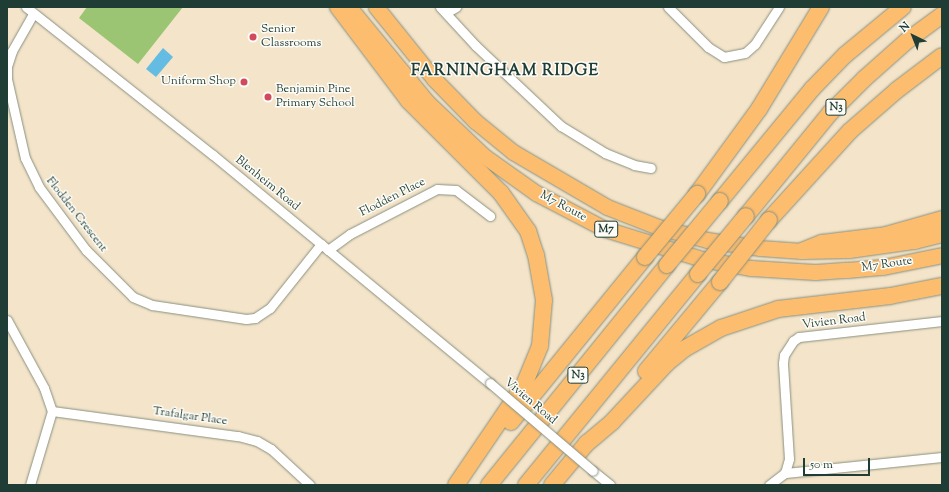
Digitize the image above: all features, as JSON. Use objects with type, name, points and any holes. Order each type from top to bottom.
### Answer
[{"type":"highway","points":[[338,7],[408,100],[501,192],[528,231],[536,255],[544,300],[540,346],[524,385],[456,485]]},
{"type":"highway","name":"M7 Route","points":[[349,7],[427,102],[484,156],[536,193],[605,229],[702,259],[751,268],[815,272],[847,270],[883,267],[942,255]]},
{"type":"highway","name":"M7 Route","points":[[376,7],[434,79],[475,121],[513,152],[575,190],[646,222],[707,240],[738,246],[802,251],[880,247],[942,234]]},
{"type":"highway","points":[[459,485],[696,194],[759,109],[821,7]]},
{"type":"highway","name":"N3","points":[[489,485],[812,89],[845,55],[903,7]]},
{"type":"highway","name":"N3","points":[[526,485],[803,146],[859,84],[908,40],[942,15]]},
{"type":"highway","points":[[552,485],[770,220],[850,131],[896,90],[942,56]]},
{"type":"highway","points":[[802,251],[822,243],[886,235],[942,219]]},
{"type":"highway","points":[[586,444],[612,422],[667,363],[684,349],[721,328],[778,309],[890,296],[942,286]]},
{"type":"street","name":"Blenheim Road","points":[[26,7],[490,383]]},
{"type":"street","points":[[443,10],[456,7]]},
{"type":"street","points":[[668,7],[716,54],[737,56],[745,54],[755,44],[779,7]]},
{"type":"street","points":[[443,10],[561,126],[605,153],[634,166],[651,168]]},
{"type":"street","name":"Flodden Crescent","points":[[33,14],[12,51],[7,66],[7,79],[25,158],[39,187],[86,250],[133,297],[152,305],[246,320],[255,318],[270,308],[324,247]]},
{"type":"street","name":"Flodden Place","points":[[324,247],[437,189],[456,190],[490,216]]},
{"type":"street","points":[[7,320],[44,388],[52,410],[30,485]]},
{"type":"street","name":"Vivien Road","points":[[785,474],[789,459],[783,363],[784,355],[793,341],[799,337],[942,321]]},
{"type":"street","name":"Vivien Road","points":[[490,383],[610,485]]},
{"type":"street","name":"Trafalgar Place","points":[[52,410],[238,436],[271,449],[310,485]]},
{"type":"street","points":[[768,485],[785,474],[942,457]]},
{"type":"green space","points":[[87,7],[183,7],[138,64],[79,18]]},
{"type":"water","points":[[163,48],[173,57],[156,77],[146,69]]},
{"type":"place","name":"Senior Classrooms","points":[[253,37]]},
{"type":"place","name":"Uniform Shop","points":[[244,82]]},
{"type":"place","name":"Benjamin Pine Primary School","points":[[268,97]]},
{"type":"district","name":"FARNINGHAM RIDGE","points":[[505,72]]}]
